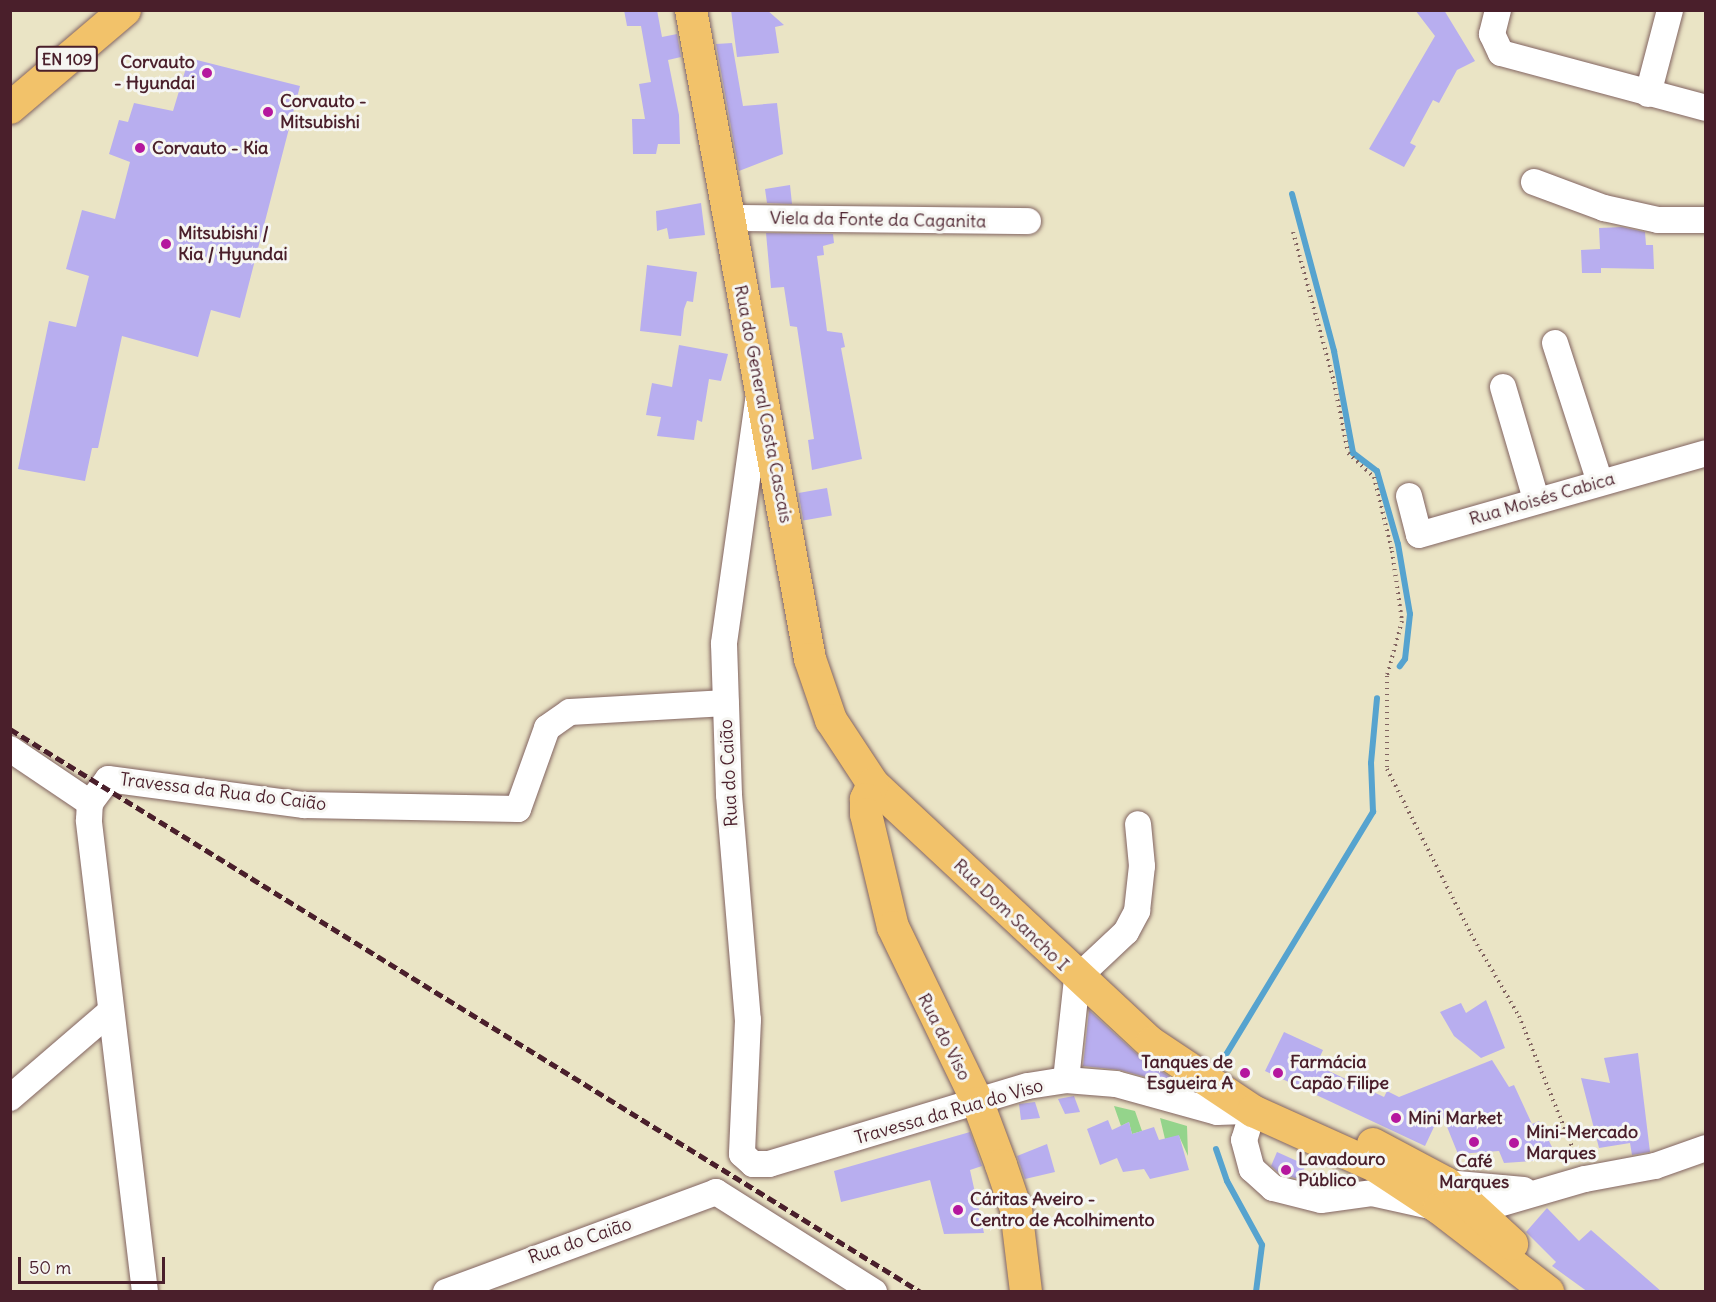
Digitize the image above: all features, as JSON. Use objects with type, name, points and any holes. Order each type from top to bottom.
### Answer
[{"type":"main road","name":"EN 109","points":[[10,82],[95,10]]},
{"type":"main road","name":"EN 109","points":[[10,108],[124,10]]},
{"type":"main road","name":"Rua do General Costa Cascais","points":[[691,10],[761,380],[810,659],[831,720],[873,784]]},
{"type":"main road","name":"Rua Dom Sancho I","points":[[873,784],[1077,978],[1151,1043],[1252,1111],[1442,1196],[1495,1215],[1563,1292]]},
{"type":"main road","name":"Rua do Viso","points":[[873,784],[866,799],[866,814],[893,927],[978,1103],[1016,1209],[1026,1292]]},
{"type":"main road","name":"Rua Dom Sancho I","points":[[1151,1043],[1279,1100],[1442,1196]]},
{"type":"main road","name":"Rua Dom Sancho I","points":[[1495,1215],[1548,1292]]},
{"type":"street","points":[[1498,10],[1492,34],[1501,53],[1706,108]]},
{"type":"street","points":[[1648,94],[1670,10]]},
{"type":"street","points":[[1534,182],[1604,208],[1647,218],[1706,220]]},
{"type":"street","name":"Viela da Fonte da Caganita","points":[[729,218],[1028,221]]},
{"type":"street","points":[[1555,343],[1600,482]]},
{"type":"street","name":"Rua do Caião","points":[[753,1164],[742,1154],[748,1020],[729,795],[724,644],[761,380]]},
{"type":"street","points":[[1503,387],[1536,499]]},
{"type":"street","name":"Rua Moisés Cabica","points":[[1409,496],[1419,536],[1536,499],[1706,453]]},
{"type":"street","name":"Travessa da Rua do Caião","points":[[90,803],[108,779],[304,805],[518,809],[547,728],[570,712],[726,703]]},
{"type":"street","points":[[10,749],[90,803],[110,1012],[145,1292]]},
{"type":"street","points":[[1066,1080],[1077,978],[1126,932],[1137,911],[1142,866],[1138,824]]},
{"type":"street","points":[[10,1098],[110,1012]]},
{"type":"street","name":"Travessa da Rua do Viso","points":[[753,1164],[769,1164],[978,1103],[1028,1086],[1066,1080],[1116,1084],[1217,1112],[1252,1111]]},
{"type":"street","points":[[1252,1111],[1244,1140],[1252,1169],[1273,1188],[1321,1200],[1372,1193],[1442,1196]]},
{"type":"street","points":[[1495,1215],[1542,1193],[1585,1179],[1655,1166],[1705,1148]]},
{"type":"street","name":"Rua Dom Sancho I","points":[[1375,1166],[1439,1198],[1495,1215]]},
{"type":"street","name":"Rua do Caião","points":[[446,1292],[716,1192],[874,1292]]},
{"type":"path","points":[[1293,232],[1334,382],[1348,453],[1374,477],[1392,551],[1402,621],[1400,641],[1387,676],[1387,769],[1519,1016],[1585,1179]]},
{"type":"green space","points":[[1114,1106],[1135,1111],[1142,1131],[1132,1134],[1129,1122],[1121,1126]]},
{"type":"green space","points":[[1160,1118],[1187,1126],[1188,1156],[1179,1136],[1165,1139]]},
{"type":"building","points":[[624,10],[657,10],[662,37],[677,34],[681,57],[668,60],[679,115],[680,144],[658,144],[656,154],[633,154],[632,119],[645,119],[639,84],[651,82],[641,26],[627,26]]},
{"type":"building","points":[[731,10],[767,10],[784,25],[775,27],[779,53],[737,57]]},
{"type":"building","points":[[1415,10],[1444,10],[1475,61],[1457,70],[1439,103],[1433,100],[1410,143],[1416,146],[1404,167],[1369,149],[1435,36]]},
{"type":"building","points":[[732,43],[743,106],[777,103],[783,154],[739,171],[716,44]]},
{"type":"building","name":"Mitsubishi / Kia / Hyundai","points":[[189,58],[300,86],[240,318],[211,310],[198,357],[122,336],[98,448],[92,448],[85,481],[18,469],[49,321],[76,327],[89,276],[66,269],[82,210],[115,219],[130,162],[109,154],[119,120],[128,122],[134,103],[173,111]]},
{"type":"building","points":[[790,185],[792,204],[767,203],[765,189]]},
{"type":"building","points":[[701,203],[705,235],[669,239],[667,228],[657,231],[656,211]]},
{"type":"building","points":[[1622,227],[1645,232],[1646,245],[1653,245],[1654,269],[1601,268],[1601,273],[1582,273],[1581,250],[1600,249],[1599,228]]},
{"type":"building","points":[[766,233],[833,234],[834,243],[823,246],[824,255],[817,256],[827,331],[842,333],[845,347],[841,348],[862,459],[812,470],[808,440],[814,439],[797,327],[790,326],[784,287],[771,288]]},
{"type":"building","points":[[647,265],[697,272],[693,302],[687,301],[684,309],[681,336],[640,331]]},
{"type":"building","points":[[679,345],[728,354],[721,381],[709,379],[702,422],[697,420],[694,440],[657,436],[661,417],[646,415],[652,383],[672,387]]},
{"type":"building","points":[[827,488],[832,516],[803,521],[798,493]]},
{"type":"building","points":[[1486,1000],[1505,1048],[1481,1058],[1454,1036],[1440,1012],[1461,1003],[1466,1013]]},
{"type":"building","points":[[1089,1010],[1139,1056],[1186,1088],[1120,1070],[1083,1066]]},
{"type":"building","points":[[1284,1032],[1323,1050],[1316,1065],[1384,1097],[1387,1091],[1399,1097],[1492,1060],[1509,1087],[1514,1085],[1532,1124],[1539,1121],[1553,1149],[1533,1161],[1504,1163],[1499,1151],[1458,1154],[1441,1112],[1425,1146],[1265,1071]]},
{"type":"building","points":[[1638,1053],[1650,1152],[1632,1155],[1630,1143],[1599,1148],[1581,1078],[1610,1083],[1604,1058]]},
{"type":"building","points":[[1074,1096],[1080,1112],[1065,1114],[1058,1099]]},
{"type":"building","points":[[1035,1102],[1040,1118],[1021,1120],[1019,1104]]},
{"type":"building","points":[[1108,1120],[1112,1130],[1129,1122],[1132,1134],[1154,1127],[1159,1140],[1179,1135],[1189,1170],[1150,1179],[1144,1169],[1123,1172],[1117,1158],[1100,1165],[1087,1129]]},
{"type":"building","points":[[970,1132],[982,1166],[970,1170],[984,1233],[944,1234],[930,1180],[841,1202],[834,1171]]},
{"type":"building","points":[[1047,1144],[1055,1172],[1025,1179],[1017,1156]]},
{"type":"building","name":"Lavadouro Público","points":[[1277,1152],[1306,1165],[1299,1179],[1280,1174],[1271,1166]]},
{"type":"building","points":[[1547,1208],[1579,1241],[1591,1230],[1662,1292],[1588,1292],[1552,1266],[1556,1262],[1526,1232]]},
{"type":"waterway","points":[[1292,194],[1334,351],[1353,453],[1377,471],[1398,544],[1410,614],[1405,659],[1400,666]]},
{"type":"waterway","points":[[1224,1058],[1373,812],[1371,763],[1377,698]]},
{"type":"waterway","points":[[1216,1149],[1227,1181],[1262,1245],[1256,1292]]},
{"type":"railway","points":[[10,729],[921,1292]]},
{"type":"place","name":"Corvauto - Hyundai","points":[[207,73]]},
{"type":"place","name":"Corvauto - Mitsubishi","points":[[268,112]]},
{"type":"place","name":"Corvauto - Kia","points":[[140,148]]},
{"type":"place","name":"Mitsubishi / Kia / Hyundai","points":[[166,244]]},
{"type":"place","name":"Tanques de Esgueira A","points":[[1245,1073]]},
{"type":"place","name":"Farmácia Capão Filipe","points":[[1278,1073]]},
{"type":"place","name":"Mini Market","points":[[1396,1118]]},
{"type":"place","name":"Café Marques","points":[[1474,1142]]},
{"type":"place","name":"Mini-Mercado Marques","points":[[1514,1143]]},
{"type":"place","name":"Lavadouro Público","points":[[1286,1170]]},
{"type":"place","name":"Cáritas Aveiro - Centro de Acolhimento","points":[[958,1210]]}]
